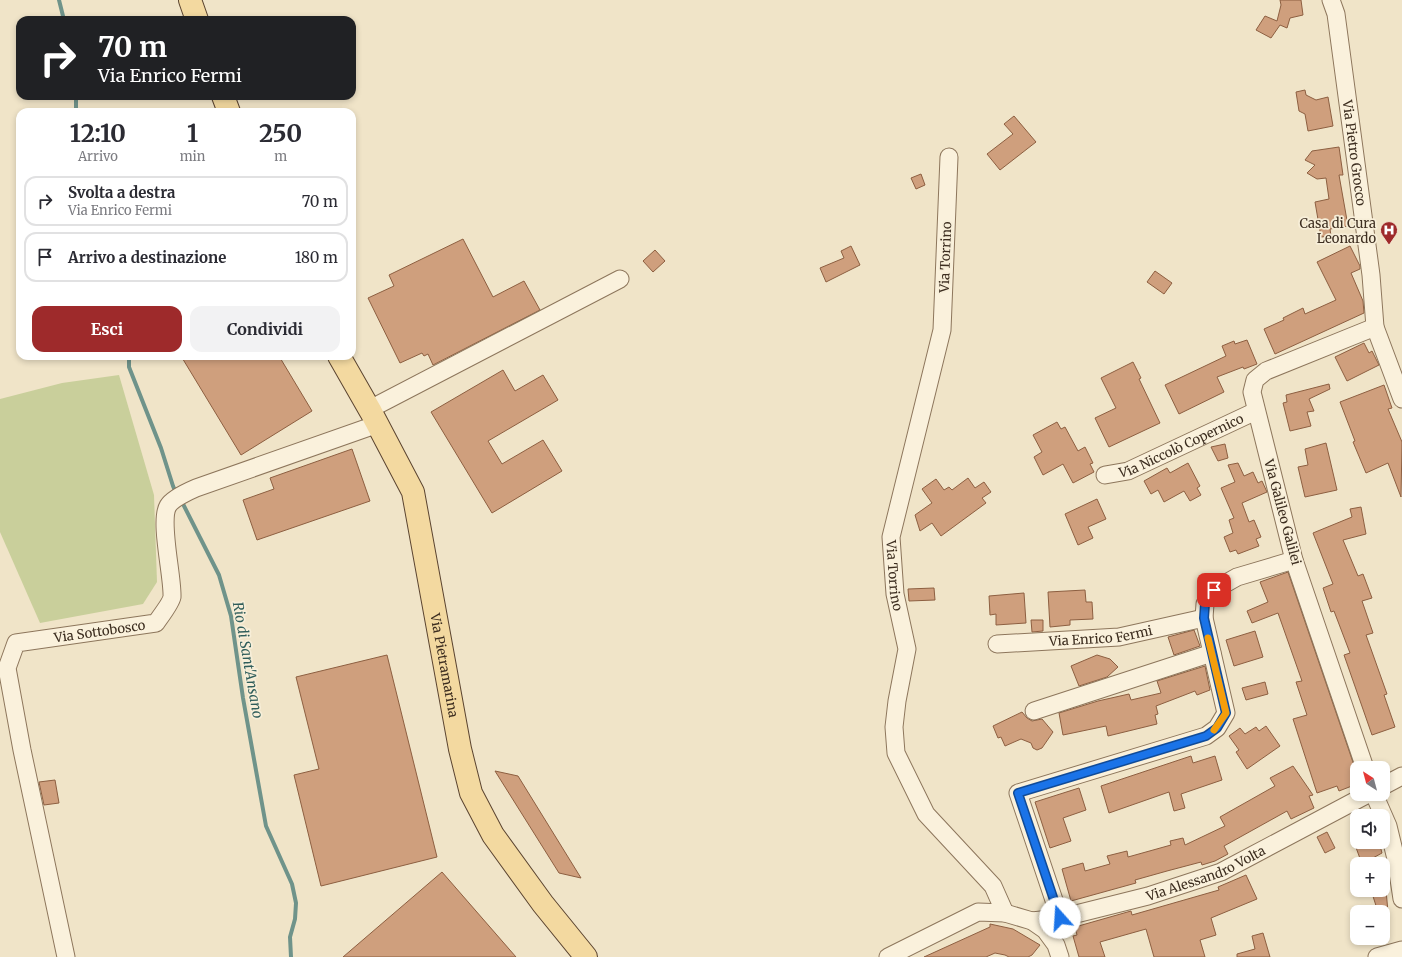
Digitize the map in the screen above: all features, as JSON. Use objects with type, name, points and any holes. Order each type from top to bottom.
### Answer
[{"type":"main road","points":[[190,0],[196,16]]},
{"type":"main road","name":"Via Pietramarina","points":[[341,360],[374,417],[413,492],[460,749],[471,793],[493,835],[544,904],[586,957]]},
{"type":"street","name":"Via Pietro Grocco","points":[[1331,0],[1337,22],[1371,275],[1375,326],[1402,398]]},
{"type":"street","name":"Via Torrino","points":[[949,157],[942,330],[891,537],[895,594],[907,649],[897,701],[894,727],[896,753],[926,814],[993,886],[1005,913]]},
{"type":"street","name":"Via Sottobosco","points":[[66,957],[22,750],[7,668],[16,643],[156,623],[172,599],[165,528],[167,506],[170,502],[188,491],[374,417],[620,279]]},
{"type":"street","name":"Via Galileo Galilei","points":[[1364,761],[1294,560],[1252,392],[1255,380],[1266,372],[1375,326]]},
{"type":"street","name":"Via Niccolò Copernico","points":[[1104,475],[1128,471],[1256,411]]},
{"type":"street","points":[[1060,918],[1018,793],[1206,736],[1217,728],[1226,713],[1204,618],[1205,604],[1214,590],[1237,577],[1294,560]]},
{"type":"street","name":"Via Enrico Fermi","points":[[997,644],[1119,637],[1204,618]]},
{"type":"street","points":[[1034,711],[1212,653]]},
{"type":"street","points":[[1390,782],[1402,776]]},
{"type":"street","name":"Via Alessandro Volta","points":[[1032,921],[1060,918],[1148,896],[1221,872],[1355,801]]},
{"type":"street","points":[[1377,801],[1388,826],[1396,859],[1402,899]]},
{"type":"street","points":[[888,957],[978,912],[1005,913],[1032,921],[1045,930],[1056,945],[1060,957]]},
{"type":"street","points":[[1377,957],[1402,950]]},
{"type":"green space","points":[[119,375],[154,495],[157,582],[143,604],[40,623],[0,532],[0,399],[62,383]]},
{"type":"building","points":[[1280,0],[1301,0],[1303,15],[1290,18],[1287,28],[1280,25],[1271,38],[1256,30],[1265,16],[1277,21],[1281,5]]},
{"type":"building","points":[[1305,90],[1306,95],[1316,100],[1328,97],[1333,126],[1308,131],[1305,114],[1299,111],[1296,92]]},
{"type":"building","points":[[1014,116],[1036,142],[1000,170],[987,154],[1013,134],[1004,124]]},
{"type":"building","points":[[1339,147],[1343,175],[1339,175],[1348,226],[1330,229],[1331,236],[1321,237],[1315,202],[1329,199],[1326,178],[1317,179],[1307,173],[1315,165],[1305,160],[1312,151]]},
{"type":"building","points":[[921,174],[925,185],[916,189],[911,178]]},
{"type":"building","points":[[463,239],[493,297],[524,281],[540,310],[433,365],[428,354],[424,356],[422,353],[400,363],[368,298],[394,286],[389,275]]},
{"type":"building","points":[[851,246],[860,265],[826,282],[820,268],[844,258],[841,251]]},
{"type":"building","points":[[1350,246],[1360,266],[1360,269],[1351,273],[1363,301],[1364,313],[1275,354],[1264,329],[1284,320],[1283,318],[1303,308],[1305,314],[1336,300],[1317,262]]},
{"type":"building","points":[[655,250],[665,261],[653,272],[643,261]]},
{"type":"building","points":[[1155,271],[1172,283],[1164,294],[1147,282]]},
{"type":"building","points":[[1247,340],[1257,364],[1244,369],[1243,367],[1217,377],[1224,392],[1179,414],[1165,385],[1226,356],[1222,346],[1234,341],[1235,344]]},
{"type":"building","points":[[1364,343],[1369,353],[1372,351],[1379,365],[1347,381],[1335,357]]},
{"type":"building","points":[[183,360],[281,360],[312,411],[241,455]]},
{"type":"building","points":[[1133,362],[1141,378],[1139,379],[1160,423],[1109,447],[1095,418],[1116,408],[1101,378]]},
{"type":"building","points":[[503,370],[515,391],[543,375],[558,400],[488,441],[502,464],[543,440],[562,471],[492,513],[431,412]]},
{"type":"building","points":[[1329,384],[1330,389],[1309,399],[1314,411],[1307,412],[1311,426],[1290,431],[1283,403],[1287,402],[1286,395]]},
{"type":"building","points":[[1384,385],[1392,408],[1388,409],[1402,442],[1401,497],[1388,463],[1366,473],[1353,442],[1355,441],[1340,402]]},
{"type":"building","points":[[1057,422],[1061,429],[1065,427],[1078,451],[1085,447],[1093,463],[1090,464],[1094,472],[1073,483],[1063,464],[1043,475],[1034,457],[1042,452],[1033,435]]},
{"type":"building","points":[[1326,443],[1337,490],[1305,497],[1298,467],[1308,465],[1305,449]]},
{"type":"building","points":[[1225,444],[1228,458],[1218,461],[1211,447]]},
{"type":"building","points":[[352,449],[370,501],[257,540],[243,500],[274,489],[270,478]]},
{"type":"building","points":[[1188,463],[1200,486],[1197,488],[1201,495],[1190,501],[1184,491],[1164,502],[1158,490],[1151,494],[1144,481],[1167,468],[1170,473]]},
{"type":"building","points":[[1238,463],[1244,476],[1253,472],[1258,483],[1262,481],[1267,492],[1242,503],[1249,522],[1254,520],[1261,537],[1256,539],[1259,546],[1238,554],[1236,550],[1230,552],[1224,537],[1233,533],[1229,520],[1234,518],[1221,488],[1235,482],[1228,465]]},
{"type":"building","points":[[968,478],[975,488],[984,482],[991,492],[982,498],[986,503],[941,536],[932,523],[920,531],[915,515],[932,503],[922,489],[936,479],[944,490],[949,487],[952,490]]},
{"type":"building","points":[[1097,499],[1106,519],[1088,527],[1093,538],[1078,545],[1065,514]]},
{"type":"building","points":[[1361,507],[1366,534],[1343,540],[1358,576],[1363,574],[1372,598],[1362,601],[1373,633],[1366,635],[1387,694],[1384,695],[1395,727],[1372,735],[1344,655],[1350,653],[1334,611],[1331,612],[1323,588],[1333,584],[1313,533],[1352,517],[1350,509]]},
{"type":"building","points":[[1288,572],[1353,761],[1350,761],[1350,787],[1339,791],[1337,786],[1317,793],[1293,719],[1307,715],[1296,682],[1302,681],[1278,613],[1252,623],[1247,611],[1268,602],[1260,582]]},
{"type":"building","points":[[934,588],[935,600],[909,601],[908,589]]},
{"type":"building","points":[[1085,590],[1086,602],[1092,602],[1093,619],[1070,620],[1070,625],[1050,627],[1048,592]]},
{"type":"building","points":[[1024,593],[1026,623],[996,625],[996,614],[990,615],[989,596]]},
{"type":"building","points":[[1031,620],[1043,620],[1043,631],[1032,632]]},
{"type":"building","points":[[1194,630],[1200,646],[1174,655],[1168,637]]},
{"type":"building","points":[[1255,631],[1263,657],[1234,666],[1226,640]]},
{"type":"building","points":[[387,655],[437,857],[321,886],[294,775],[319,769],[296,677]]},
{"type":"building","points":[[1097,655],[1110,659],[1118,667],[1107,677],[1079,686],[1071,666]]},
{"type":"building","points":[[1205,666],[1210,690],[1197,695],[1195,691],[1156,706],[1158,714],[1155,715],[1157,724],[1108,736],[1106,726],[1063,735],[1059,713],[1098,701],[1129,694],[1131,700],[1161,693],[1157,681]]},
{"type":"building","points":[[1265,682],[1268,694],[1246,700],[1242,688]]},
{"type":"building","points":[[1022,712],[1032,721],[1042,719],[1053,732],[1042,748],[1037,750],[1033,748],[1031,743],[1021,739],[1005,746],[1001,737],[998,738],[993,726]]},
{"type":"building","points":[[1266,726],[1280,746],[1247,769],[1236,752],[1239,750],[1229,736],[1240,728],[1245,734],[1256,727],[1259,731]]},
{"type":"building","points":[[1191,756],[1193,763],[1215,756],[1222,780],[1181,794],[1185,808],[1174,811],[1169,792],[1109,813],[1101,786]]},
{"type":"building","points":[[1293,766],[1313,795],[1309,796],[1314,808],[1291,819],[1287,811],[1224,846],[1228,854],[1215,861],[1202,865],[1201,862],[1167,871],[1135,880],[1136,883],[1071,901],[1062,869],[1083,863],[1085,871],[1110,864],[1107,856],[1127,851],[1128,857],[1171,845],[1170,841],[1183,838],[1185,845],[1225,826],[1220,817],[1275,786],[1270,778]]},
{"type":"building","points":[[495,771],[518,776],[581,878],[559,873]]},
{"type":"building","points":[[55,780],[59,803],[44,805],[39,782]]},
{"type":"building","points":[[1079,788],[1086,810],[1063,818],[1071,841],[1050,848],[1035,802]]},
{"type":"building","points":[[1327,832],[1335,848],[1325,853],[1317,837]]},
{"type":"building","points":[[1357,849],[1381,849],[1382,853],[1375,857],[1359,857]]},
{"type":"building","points":[[442,872],[516,957],[343,957]]},
{"type":"building","points":[[1246,875],[1257,899],[1211,918],[1216,935],[1200,940],[1205,957],[1154,957],[1146,929],[1100,942],[1105,957],[1079,957],[1073,936],[1077,935],[1075,927],[1131,911],[1132,915],[1219,890],[1218,887]]},
{"type":"building","points":[[1373,897],[1387,897],[1387,905],[1376,905]]},
{"type":"building","points":[[990,924],[1013,929],[1040,945],[1032,955],[1028,957],[1009,957],[995,953],[986,957],[924,957],[990,927]]},
{"type":"building","points":[[1263,933],[1270,957],[1237,957],[1237,954],[1255,949],[1252,936]]},
{"type":"waterway","name":"Rio di Sant'Ansano","points":[[59,0],[63,16]]},
{"type":"waterway","name":"Rio di Sant'Ansano","points":[[76,100],[76,108]]},
{"type":"waterway","name":"Rio di Sant'Ansano","points":[[129,360],[129,367],[161,448],[176,493]]},
{"type":"waterway","name":"Rio di Sant'Ansano","points":[[181,500],[219,575],[231,616],[243,698],[266,826],[292,884],[296,903],[295,919],[290,937],[291,957]]},
{"type":"slow traffic","points":[[1208,638],[1226,713],[1217,728],[1214,730]]},
{"type":"place","name":"Casa di Cura Leonardo","points":[[1389,245]]},
{"type":"route","points":[[1060,918],[1018,793],[1206,736],[1217,728],[1226,713],[1204,618],[1205,604],[1214,590]]}]
